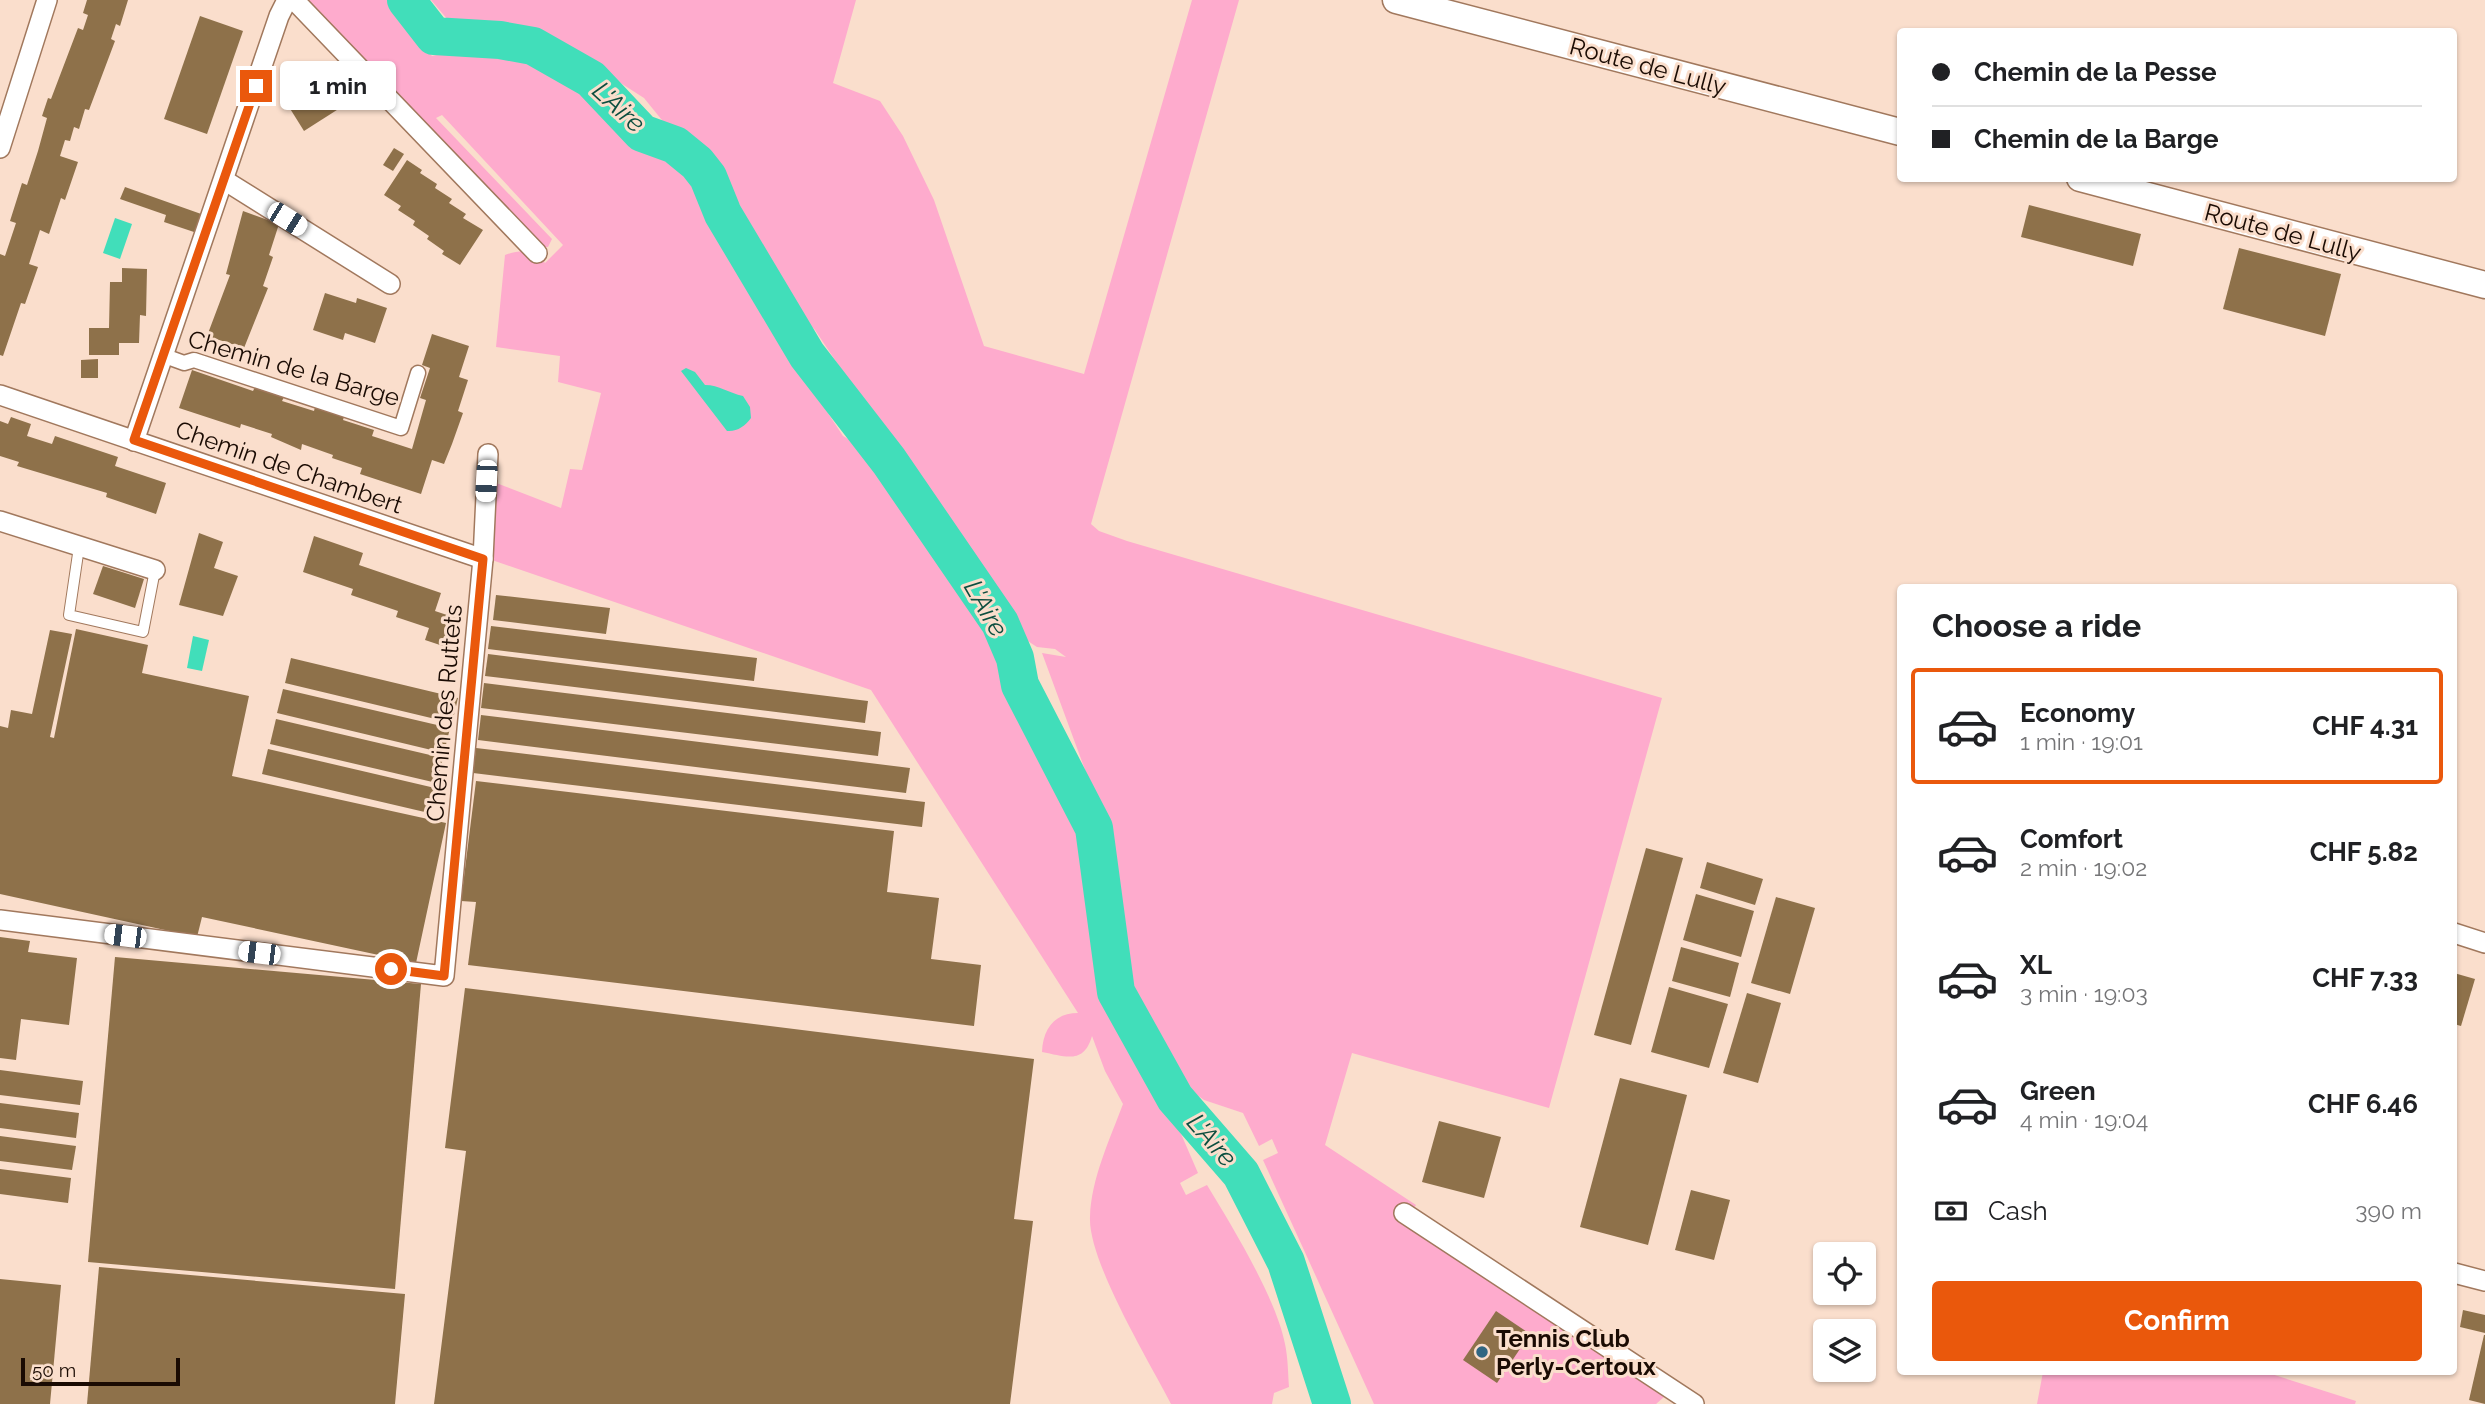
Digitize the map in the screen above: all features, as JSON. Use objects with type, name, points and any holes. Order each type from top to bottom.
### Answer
[{"type":"main road","name":"Route de Lully","points":[[1396,0],[1897,131]]},
{"type":"main road","name":"Route de Lully","points":[[2095,182],[2485,285]]},
{"type":"street","points":[[0,148],[47,0]]},
{"type":"street","name":"Chemin de la Barge","points":[[134,440],[279,16],[288,0]]},
{"type":"street","points":[[294,0],[537,253]]},
{"type":"street","points":[[224,180],[390,284]]},
{"type":"street","name":"Chemin de la Barge","points":[[162,355],[184,363],[194,360],[401,428],[418,373]]},
{"type":"street","name":"Chemin de Chambert","points":[[0,395],[483,559]]},
{"type":"street","name":"Chemin des Ruttets","points":[[0,920],[444,976],[483,559],[488,454]]},
{"type":"street","points":[[0,521],[155,570]]},
{"type":"street","points":[[2457,934],[2485,943]]},
{"type":"street","points":[[1404,1213],[1694,1404]]},
{"type":"street","points":[[2457,1274],[2485,1281]]},
{"type":"lane","points":[[79,547],[69,615],[143,632],[155,570]]},
{"type":"shaded area","points":[[304,0],[387,0],[432,56],[467,48],[510,51],[541,61],[569,75],[593,92],[638,139],[697,181],[791,357],[843,436],[850,440],[879,474],[957,584],[995,647],[1008,691],[1029,721],[1086,831],[1099,961],[1117,1018],[1172,1113],[1198,1173],[1180,1183],[1186,1195],[1207,1185],[1263,1284],[1280,1326],[1286,1349],[1289,1387],[1274,1393],[1272,1404],[1171,1404],[1109,1284],[1092,1236],[1090,1217],[1094,1188],[1123,1104],[1105,1071],[1092,1036],[1089,1045],[1079,1055],[1067,1057],[1042,1052],[1045,1036],[1052,1024],[1063,1016],[1078,1013],[871,690],[489,559],[491,481],[561,508],[570,469],[582,470],[601,393],[558,382],[560,356],[496,347],[505,255],[527,251],[545,263],[563,245],[442,115],[436,118],[552,239],[548,247],[539,247]]},
{"type":"shaded area","points":[[431,0],[856,0],[833,83],[880,101],[903,136],[934,200],[984,346],[1084,374],[1192,0],[1239,0],[1091,524],[1099,531],[1127,541],[1662,698],[1549,1108],[1352,1053],[1325,1145],[1416,1205],[1404,1223],[1664,1397],[1656,1404],[1374,1404],[1263,1160],[1278,1153],[1272,1139],[1259,1146],[1243,1113],[1204,1100],[1182,1084],[1128,985],[1111,888],[1112,843],[1042,653],[1066,657],[1055,649],[1037,647],[1017,634],[1015,620],[975,570],[815,330],[778,290],[740,221],[740,205],[710,156],[683,134],[670,130],[644,98],[569,50],[514,31],[503,35],[448,20]]},
{"type":"shaded area","points":[[2042,1375],[2274,1375],[2356,1401],[2355,1404],[2037,1404]]},
{"type":"water","points":[[115,218],[132,224],[120,259],[103,253]]},
{"type":"water","points":[[686,368],[695,372],[705,385],[743,396],[750,407],[751,418],[746,424],[734,431],[727,431],[681,371]]},
{"type":"water","points":[[193,636],[209,640],[202,671],[187,668]]},
{"type":"building","points":[[87,0],[128,0],[120,26],[116,24],[111,39],[115,41],[89,110],[85,109],[79,129],[74,127],[70,141],[65,140],[60,156],[78,162],[65,200],[61,198],[49,234],[40,230],[29,264],[38,267],[25,304],[21,303],[3,356],[0,355],[0,254],[5,256],[16,223],[10,221],[22,183],[27,185],[38,151],[47,118],[42,116],[48,98],[51,99],[78,28],[83,30],[88,15],[83,13]]},
{"type":"building","points":[[200,16],[243,31],[207,134],[164,119]]},
{"type":"building","points":[[325,84],[340,108],[304,131],[289,107]]},
{"type":"building","points":[[394,148],[404,154],[393,171],[383,165]]},
{"type":"building","points":[[407,160],[437,184],[435,188],[452,199],[449,203],[466,214],[463,218],[483,230],[460,265],[442,254],[444,251],[427,239],[429,236],[413,225],[415,221],[398,210],[401,206],[384,195]]},
{"type":"building","points":[[125,187],[204,215],[197,233],[164,222],[166,215],[120,199]]},
{"type":"building","points":[[2029,205],[2141,234],[2133,266],[2021,237]]},
{"type":"building","points":[[243,211],[279,224],[269,255],[273,257],[263,286],[268,288],[244,348],[207,336],[230,275],[226,274]]},
{"type":"building","points":[[2239,248],[2341,274],[2325,336],[2223,309]]},
{"type":"building","points":[[122,268],[147,269],[146,316],[140,315],[139,343],[119,343],[119,355],[89,355],[89,328],[109,328],[110,282],[122,282]]},
{"type":"building","points":[[325,293],[356,303],[357,298],[387,308],[375,343],[345,333],[343,340],[313,330]]},
{"type":"building","points":[[432,334],[469,346],[459,377],[468,380],[458,411],[463,413],[444,464],[432,460],[421,494],[360,474],[362,468],[332,458],[333,455],[302,444],[301,450],[271,437],[272,434],[241,424],[240,428],[179,408],[192,370],[253,391],[255,387],[284,397],[282,401],[314,411],[315,407],[344,417],[343,420],[374,430],[372,436],[412,449],[426,400],[420,398],[430,368],[422,365]]},
{"type":"building","points":[[98,359],[98,378],[81,378],[81,360]]},
{"type":"building","points":[[11,417],[31,424],[27,436],[52,444],[55,436],[118,457],[115,466],[166,483],[156,514],[106,497],[107,493],[17,466],[19,462],[0,456],[0,421],[8,424]]},
{"type":"building","points":[[199,533],[223,542],[214,568],[238,576],[223,616],[179,605]]},
{"type":"building","points":[[314,536],[363,553],[359,565],[441,593],[435,611],[459,619],[449,648],[425,640],[429,628],[396,617],[398,611],[351,595],[353,589],[303,572]]},
{"type":"building","points":[[103,566],[144,579],[135,608],[93,594]]},
{"type":"building","points":[[496,595],[610,608],[606,634],[493,620]]},
{"type":"building","points":[[491,626],[757,658],[754,681],[488,649]]},
{"type":"building","points":[[76,629],[148,645],[142,673],[249,696],[232,776],[446,823],[416,963],[202,917],[197,937],[0,894],[0,726],[8,728],[11,710],[32,714],[50,630],[72,634],[50,737],[54,738]]},
{"type":"building","points":[[488,654],[868,701],[865,723],[485,676]]},
{"type":"building","points":[[291,658],[458,698],[452,723],[285,683]]},
{"type":"building","points":[[484,683],[881,732],[878,756],[481,708]]},
{"type":"building","points":[[283,689],[450,728],[444,753],[277,713]]},
{"type":"building","points":[[481,715],[910,768],[906,793],[478,740]]},
{"type":"building","points":[[276,719],[443,758],[437,783],[270,744]]},
{"type":"building","points":[[476,748],[925,802],[922,827],[473,773]]},
{"type":"building","points":[[268,749],[435,788],[429,813],[262,774]]},
{"type":"building","points":[[476,781],[894,831],[887,892],[939,898],[931,959],[981,965],[974,1026],[468,965],[476,902],[461,901]]},
{"type":"building","points":[[1646,848],[1683,858],[1631,1045],[1594,1035]]},
{"type":"building","points":[[1707,862],[1763,879],[1755,905],[1700,888]]},
{"type":"building","points":[[1696,894],[1754,911],[1741,957],[1683,940]]},
{"type":"building","points":[[1776,897],[1815,908],[1790,994],[1751,983]]},
{"type":"building","points":[[0,937],[30,941],[28,952],[77,958],[69,1025],[21,1019],[16,1060],[0,1058]]},
{"type":"building","points":[[1681,947],[1739,963],[1730,997],[1672,981]]},
{"type":"building","points":[[115,957],[421,984],[395,1289],[88,1262]]},
{"type":"building","points":[[2457,974],[2475,979],[2461,1026],[2457,1025]]},
{"type":"building","points":[[1669,987],[1728,1004],[1709,1068],[1651,1052]]},
{"type":"building","points":[[465,988],[1034,1059],[1014,1219],[1033,1221],[1010,1404],[434,1404],[466,1151],[445,1148]]},
{"type":"building","points":[[1747,993],[1781,1003],[1758,1083],[1723,1073]]},
{"type":"building","points":[[0,1070],[83,1081],[80,1105],[0,1095]]},
{"type":"building","points":[[1620,1078],[1687,1095],[1648,1245],[1580,1227]]},
{"type":"building","points":[[0,1103],[79,1113],[76,1138],[0,1128]]},
{"type":"building","points":[[1439,1121],[1501,1137],[1484,1198],[1422,1182]]},
{"type":"building","points":[[0,1136],[76,1146],[72,1170],[0,1161]]},
{"type":"building","points":[[0,1169],[71,1178],[68,1203],[0,1194]]},
{"type":"building","points":[[1691,1190],[1730,1200],[1714,1260],[1675,1250]]},
{"type":"building","points":[[99,1267],[405,1294],[395,1404],[87,1404]]},
{"type":"building","points":[[0,1279],[61,1285],[50,1404],[0,1404]]},
{"type":"building","points":[[2463,1310],[2485,1315],[2485,1333],[2460,1327]]},
{"type":"building","points":[[1496,1311],[1530,1334],[1497,1383],[1463,1360]]},
{"type":"building","points":[[2485,1335],[2485,1404],[2469,1400]]},
{"type":"waterway","name":"L'Aire","points":[[406,0],[434,36],[500,40],[533,46],[591,79],[642,133],[675,145],[697,163],[708,177],[723,214],[807,355],[889,461],[1000,623],[1015,658],[1020,685],[1094,828],[1116,992],[1175,1098],[1241,1174],[1286,1262],[1332,1404]]},
{"type":"place","name":"Tennis Club Perly-Certoux","points":[[1482,1352]]},
{"type":"route","points":[[256,86],[134,440],[483,559],[444,976],[391,969]]}]
